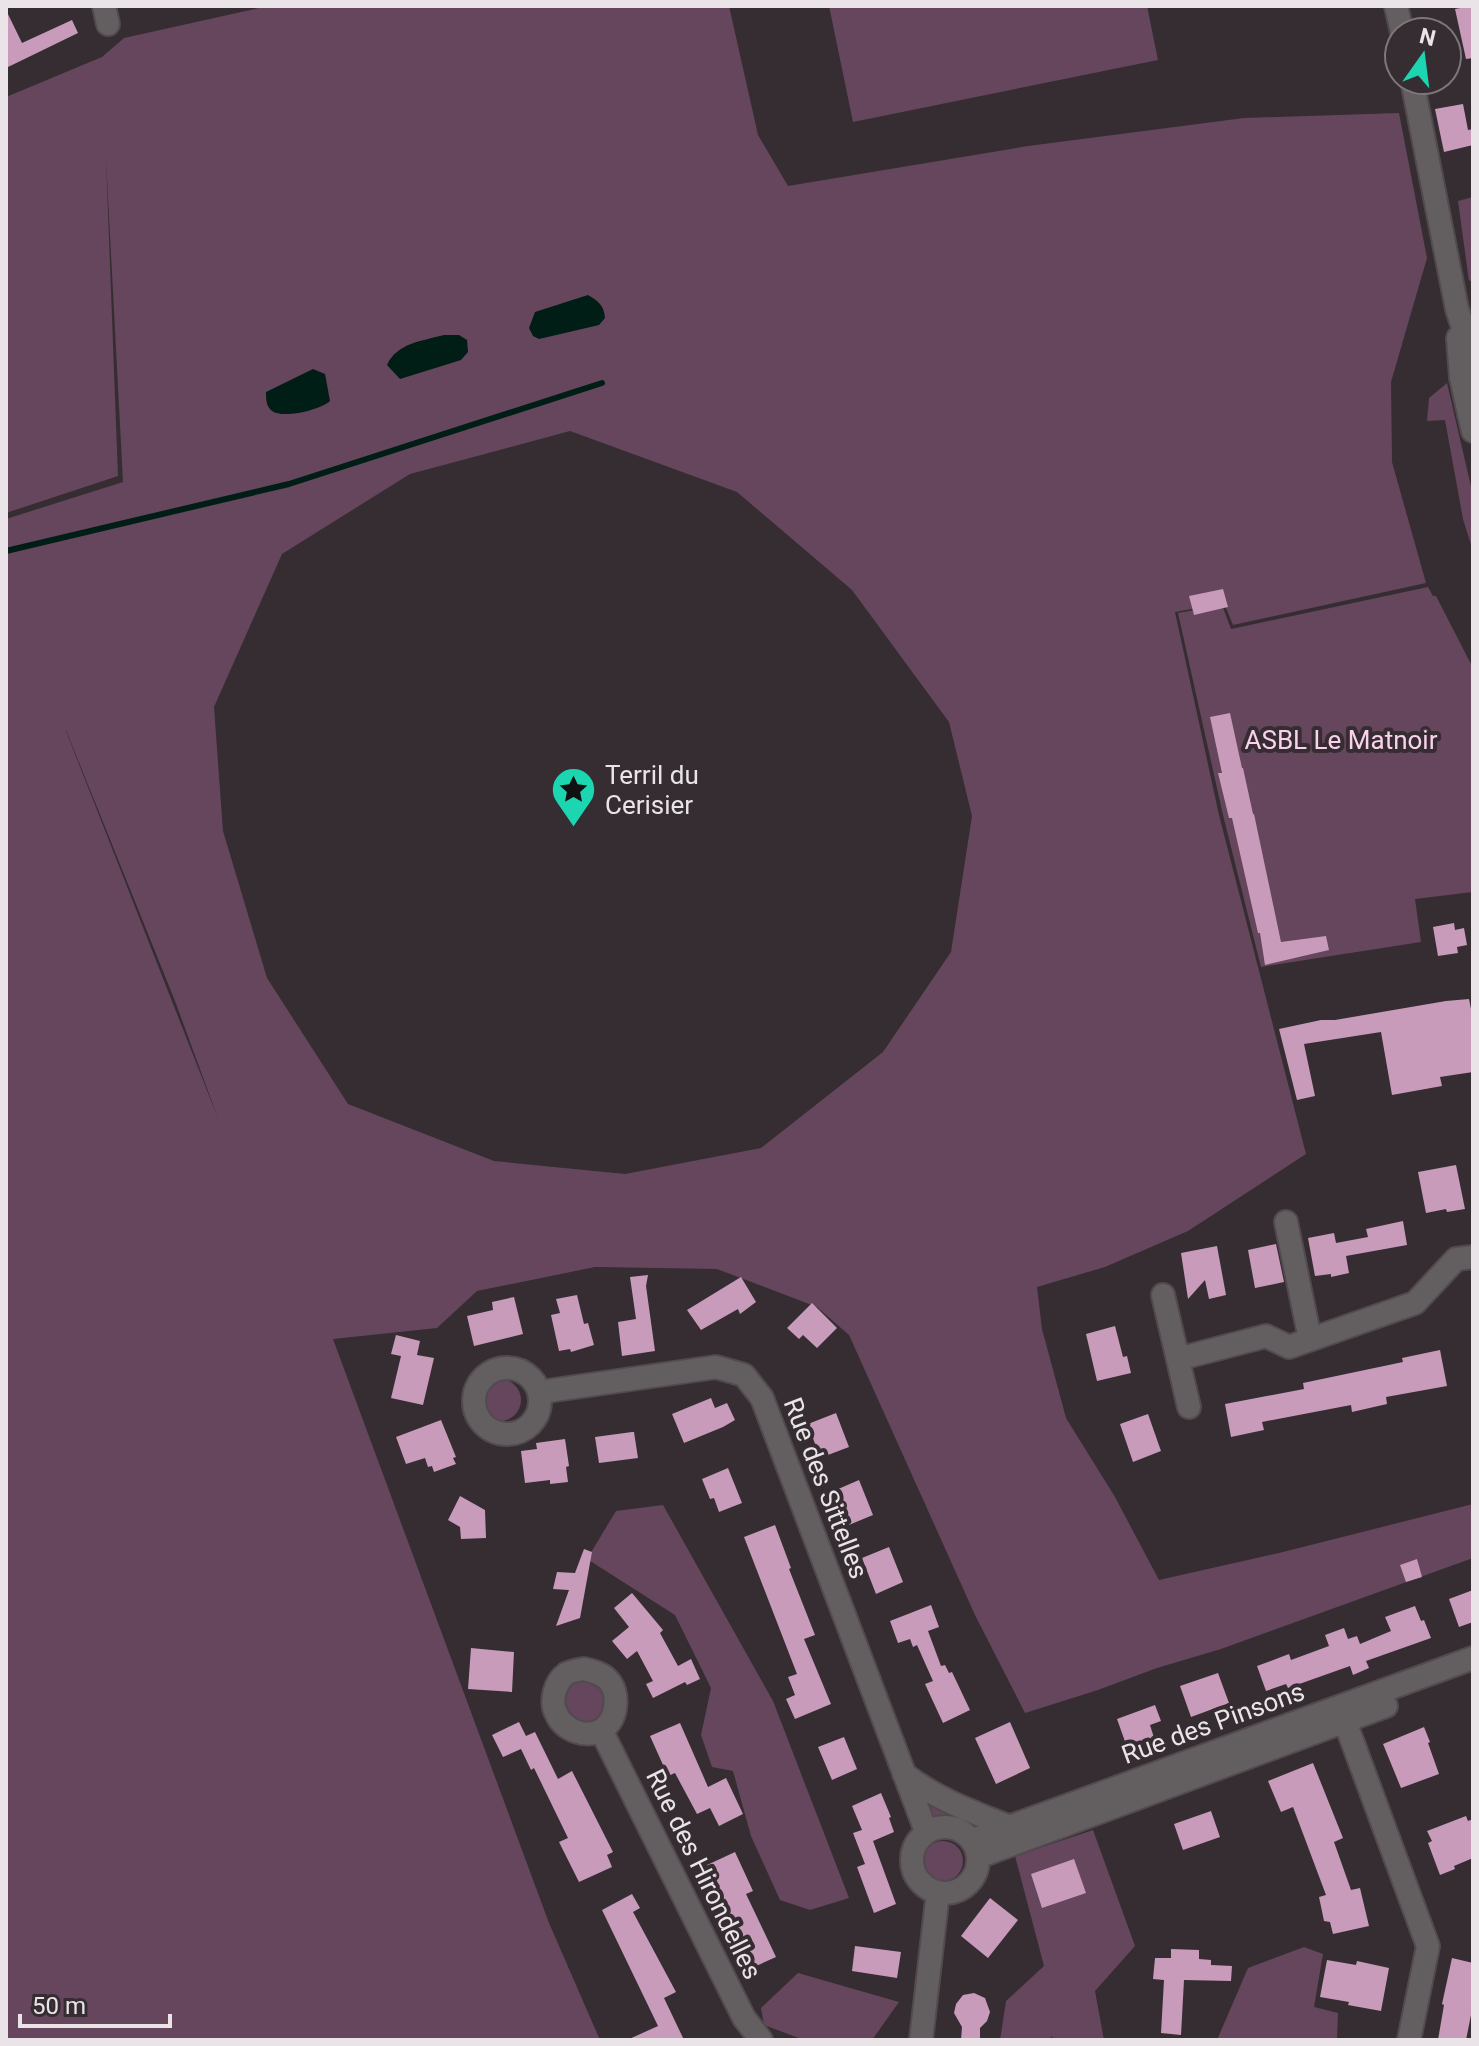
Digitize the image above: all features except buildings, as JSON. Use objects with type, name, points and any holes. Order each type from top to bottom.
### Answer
[{"type":"street","points":[[1415,96],[1467,367],[1471,422]]},
{"type":"street","points":[[1286,1222],[1310,1339]]},
{"type":"street","points":[[1178,1359],[1266,1336],[1289,1347],[1415,1303],[1456,1259],[1473,1257]]},
{"type":"street","points":[[1163,1295],[1189,1407]]},
{"type":"street","name":"Rue des Sittelles","points":[[540,1392],[716,1367],[744,1375],[762,1398],[926,1831]]},
{"type":"street","name":"Rue des Pinsons","points":[[976,1849],[1343,1714],[1473,1658]]},
{"type":"street","name":"Rue des Pinsons","points":[[976,1849],[1010,1827],[1343,1714],[1473,1674]]},
{"type":"street","points":[[1343,1714],[1428,1946],[1409,2040]]},
{"type":"street","name":"Rue des Hirondelles","points":[[601,1730],[744,2018],[761,2040]]},
{"type":"street","points":[[904,1774],[949,1803],[1010,1827]]},
{"type":"street","points":[[954,1827],[964,1832],[976,1849],[977,1869],[968,1884],[958,1891],[938,1892],[923,1885],[912,1868],[916,1841],[926,1831],[954,1827]]},
{"type":"street","points":[[921,2040],[938,1892]]},
{"type":"green space","points":[[268,6],[729,6],[758,135],[788,186],[1028,146],[1244,118],[1399,113],[1427,258],[1391,382],[1392,462],[1426,583],[1233,625],[1224,603],[1175,612],[1219,815],[1306,1154],[1188,1231],[1105,1267],[1037,1287],[1042,1329],[1066,1418],[1115,1497],[1159,1580],[1473,1504],[1473,1558],[1221,1649],[1025,1713],[975,1615],[849,1335],[817,1307],[717,1269],[595,1267],[477,1291],[437,1328],[333,1339],[549,1923],[600,2040],[6,2040],[6,519],[123,482],[106,159],[118,476],[6,513],[6,97],[102,57],[124,38]],"holes":[[[570,431],[737,492],[852,590],[949,722],[972,816],[951,952],[883,1052],[761,1148],[625,1174],[494,1161],[348,1104],[267,978],[223,831],[214,707],[282,554],[410,474]],[[66,731],[175,1001],[219,1121]]]},
{"type":"green space","points":[[829,6],[1147,6],[1158,60],[853,122]]},
{"type":"green space","points":[[1473,197],[1473,280],[1469,281],[1458,201]]},
{"type":"green space","points":[[1447,383],[1473,495],[1473,551],[1463,519],[1445,420],[1427,421],[1429,398]]},
{"type":"green space","name":"ASBL Le Matnoir","points":[[1428,587],[1436,596],[1473,668],[1473,892],[1415,899],[1421,942],[1261,967],[1178,613],[1222,605],[1231,629]]},
{"type":"green space","points":[[500,1379],[515,1385],[521,1400],[515,1415],[500,1421],[485,1415],[479,1400],[485,1385]]},
{"type":"green space","points":[[663,1505],[773,1701],[849,1898],[810,1910],[780,1900],[751,1836],[733,1771],[712,1767],[701,1735],[711,1688],[675,1615],[587,1559],[616,1511]]},
{"type":"green space","points":[[585,1680],[600,1686],[606,1701],[600,1716],[585,1722],[570,1716],[564,1701],[570,1686]]},
{"type":"green space","points":[[922,1796],[981,1821],[978,1832],[932,1819]]},
{"type":"green space","points":[[1093,1830],[1135,1946],[1095,1991],[1104,2040],[1053,2040],[1052,2036],[1049,2040],[1000,2040],[1006,2001],[1044,1966],[1015,1856]]},
{"type":"green space","points":[[943,1841],[957,1847],[963,1861],[957,1875],[943,1881],[929,1875],[923,1861],[929,1847]]},
{"type":"green space","points":[[1304,1947],[1323,1954],[1314,2007],[1338,2013],[1337,2040],[1217,2040],[1248,1968]]},
{"type":"green space","points":[[798,1973],[899,2002],[872,2040],[804,2040],[764,2025],[761,2008]]},
{"type":"shaded area","points":[[588,295],[598,301],[603,310],[605,318],[599,325],[539,339],[533,336],[529,328],[535,312]]},
{"type":"shaded area","points":[[444,335],[459,335],[467,340],[468,352],[461,360],[400,379],[387,365],[404,347]]},
{"type":"shaded area","points":[[313,369],[325,374],[330,401],[293,414],[277,413],[270,409],[266,392]]},
{"type":"waterway","points":[[6,551],[289,484],[602,383]]},
{"type":"place","name":"Terril du Cerisier","points":[[574,829]]}]
